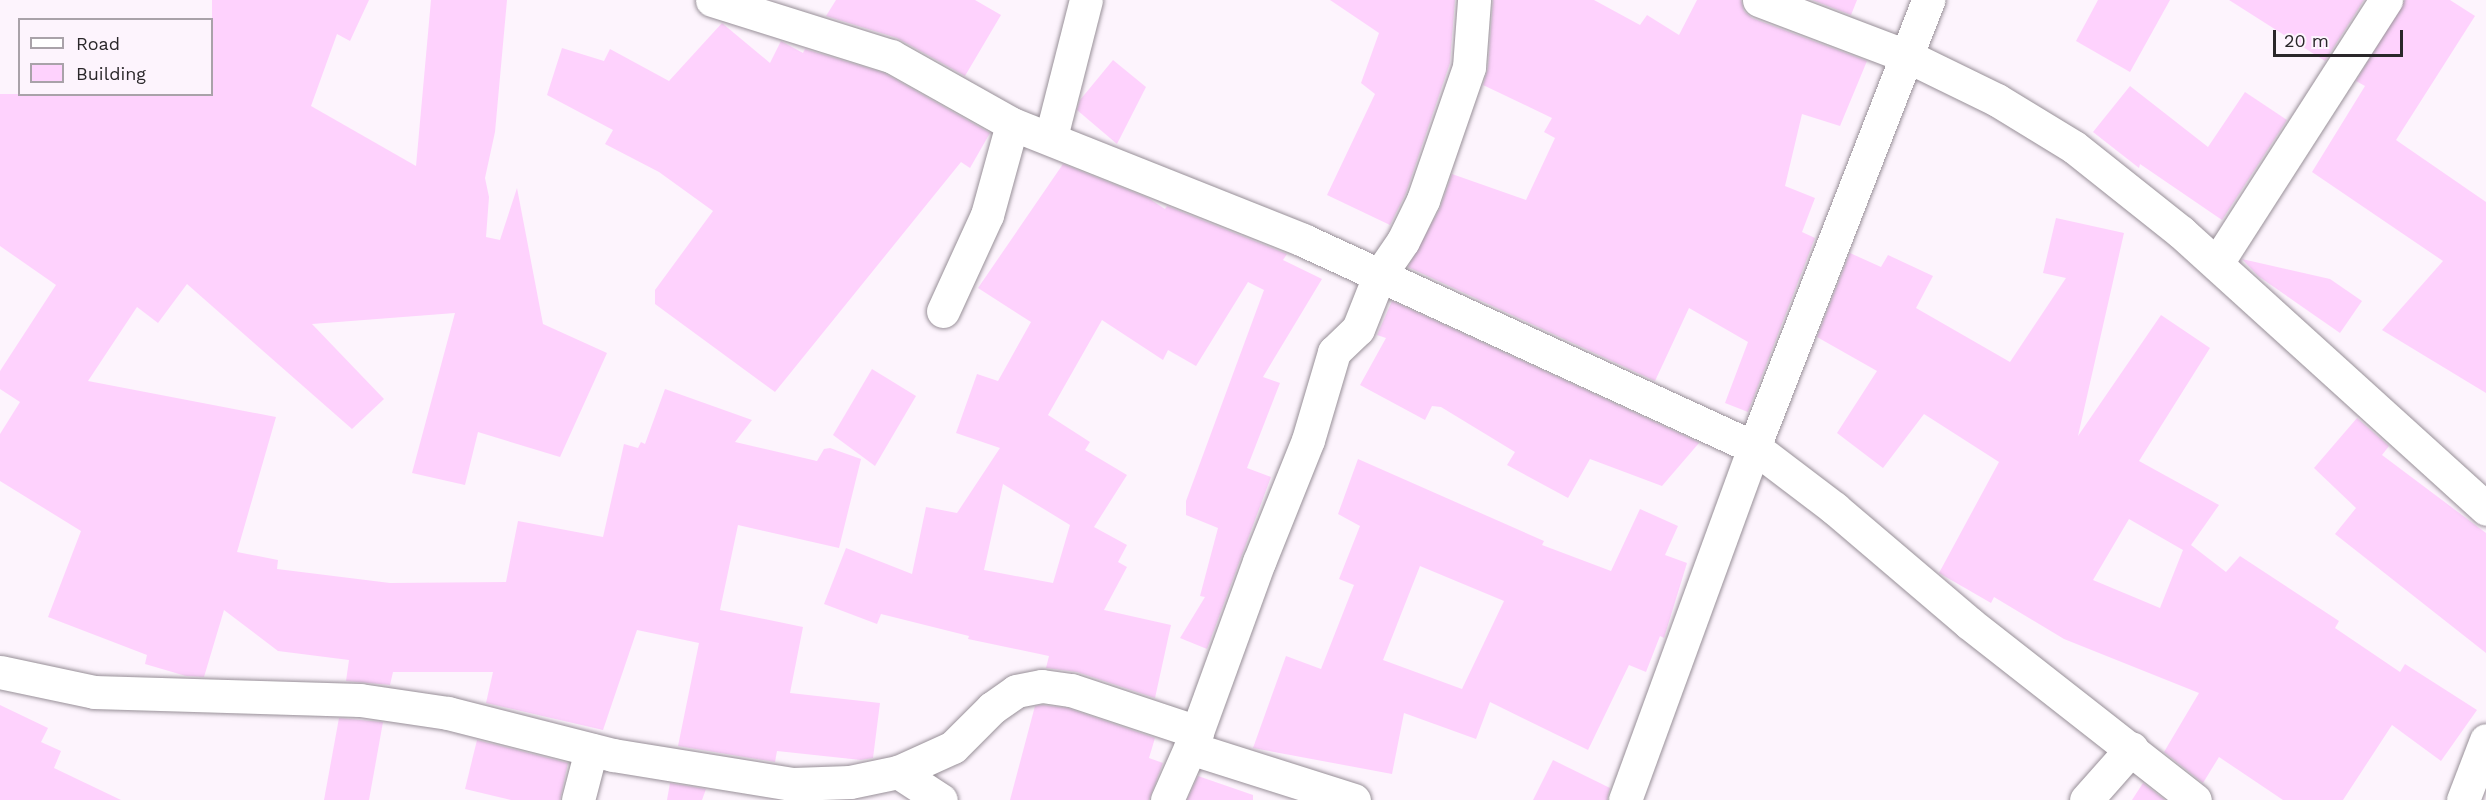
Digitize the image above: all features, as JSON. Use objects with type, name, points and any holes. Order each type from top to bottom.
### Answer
[{"type":"street","points":[[712,0],[891,56],[1012,124],[1051,137],[1293,236],[1754,447],[1834,508],[1969,623],[2132,748],[2195,800]]},
{"type":"street","points":[[1051,137],[1086,0]]},
{"type":"street","points":[[1167,800],[1194,740],[1259,562],[1308,440],[1334,352],[1358,329],[1379,276],[1403,241],[1423,200],[1469,67],[1474,0]]},
{"type":"street","points":[[1759,0],[1910,57],[1997,100],[2074,147],[2217,263],[2486,509]]},
{"type":"street","points":[[1624,800],[1754,447],[1910,57],[1928,0]]},
{"type":"street","points":[[2217,263],[2386,0]]},
{"type":"street","points":[[944,311],[987,215],[1012,124]]},
{"type":"street","points":[[0,672],[94,692],[360,700],[448,713],[591,750],[794,784],[850,782],[898,772],[953,747],[992,708],[1016,691],[1042,686],[1071,690],[1194,740],[1354,800]]},
{"type":"street","points":[[2463,800],[2486,740]]},
{"type":"street","points":[[2086,800],[2132,748]]},
{"type":"street","points":[[578,800],[591,750]]},
{"type":"street","points":[[898,772],[941,800]]},
{"type":"building","points":[[212,0],[369,0],[350,41],[337,34],[311,106],[416,166],[431,0],[507,0],[495,132],[485,178],[489,197],[486,237],[500,240],[517,188],[543,324],[607,353],[560,457],[478,432],[465,485],[412,473],[455,313],[312,324],[384,399],[352,429],[187,284],[158,323],[137,307],[88,381],[276,417],[237,552],[278,560],[277,569],[390,583],[506,582],[518,521],[603,537],[624,444],[638,448],[641,442],[645,444],[665,389],[752,420],[735,442],[817,461],[824,449],[830,448],[861,459],[839,548],[738,525],[720,610],[803,627],[790,693],[880,703],[873,758],[861,760],[777,751],[775,762],[678,746],[699,643],[637,630],[603,730],[486,703],[493,672],[393,672],[390,685],[346,681],[349,660],[278,651],[224,610],[204,677],[186,676],[145,664],[147,655],[48,617],[81,531],[0,481],[0,434],[20,402],[0,389],[0,371],[56,285],[0,246],[0,94],[18,94],[18,96],[213,96]]},
{"type":"building","points":[[836,0],[975,0],[1001,15],[965,76],[897,38],[826,16]]},
{"type":"building","points":[[1330,0],[1455,0],[1450,63],[1406,193],[1390,225],[1327,195],[1375,94],[1361,83],[1379,33]]},
{"type":"building","points":[[1493,0],[1594,0],[1640,25],[1647,15],[1679,35],[1697,0],[1741,0],[1744,11],[1752,18],[1867,61],[1840,126],[1802,114],[1785,186],[1815,198],[1802,232],[1815,238],[1748,412],[1725,403],[1748,342],[1689,308],[1655,381],[1408,267],[1440,208],[1452,174],[1526,200],[1555,138],[1544,132],[1552,118],[1483,85],[1488,68]]},
{"type":"building","points":[[1812,0],[1857,0],[1851,15]]},
{"type":"building","points":[[2098,0],[2170,0],[2130,72],[2076,41]]},
{"type":"building","points":[[2229,0],[2364,0],[2325,61]]},
{"type":"building","points":[[2405,0],[2450,0],[2475,16],[2396,140],[2486,202],[2486,393],[2382,330],[2443,261],[2312,172],[2365,86],[2356,81]]},
{"type":"building","points":[[722,23],[770,63],[781,41],[803,53],[805,49],[884,73],[990,133],[970,168],[961,162],[775,392],[655,304],[655,290],[713,211],[659,172],[605,144],[613,130],[547,95],[562,48],[604,61],[610,49],[669,81]]},
{"type":"building","points":[[1113,60],[1146,87],[1117,144],[1077,110],[1080,100]]},
{"type":"building","points":[[2130,86],[2208,147],[2245,92],[2287,120],[2222,220],[2140,164],[2139,168],[2093,132]]},
{"type":"building","points":[[1063,164],[1148,198],[1165,209],[1167,206],[1287,254],[1283,260],[1322,279],[1263,377],[1280,383],[1247,468],[1271,477],[1207,649],[1180,638],[1205,597],[1200,596],[1218,528],[1186,515],[1186,501],[1264,290],[1248,282],[1196,366],[1168,350],[1163,360],[1102,320],[1048,415],[1090,442],[1085,450],[1127,475],[1094,527],[1127,545],[1118,562],[1127,567],[1104,610],[1171,625],[1155,698],[1077,672],[1046,668],[1049,656],[968,639],[969,636],[881,614],[877,624],[824,604],[846,548],[912,574],[926,507],[957,513],[1000,448],[956,433],[977,374],[998,381],[1031,322],[978,288]],"holes":[[[1003,484],[1070,525],[1053,583],[984,570]]]},
{"type":"building","points":[[2056,218],[2124,233],[2078,436],[2161,315],[2210,348],[2139,461],[2219,505],[2191,545],[2226,572],[2240,556],[2339,621],[2335,628],[2400,672],[2405,664],[2477,710],[2441,761],[2392,725],[2343,800],[2283,800],[2219,757],[2203,783],[2164,752],[2199,693],[2064,639],[1994,597],[1991,603],[1939,573],[1999,462],[1924,414],[1883,468],[1837,433],[1877,371],[1817,337],[1850,253],[1881,267],[1888,255],[1933,276],[1916,308],[2010,362],[2066,278],[2043,273]],"holes":[[[2129,519],[2183,550],[2160,608],[2093,580]]]},
{"type":"building","points":[[2242,259],[2330,279],[2362,301],[2340,333],[2258,276]]},
{"type":"building","points":[[1392,301],[1699,443],[1662,486],[1590,459],[1568,498],[1507,465],[1515,452],[1441,407],[1432,406],[1425,420],[1360,385],[1386,338],[1377,335]]},
{"type":"building","points":[[872,369],[916,396],[875,466],[833,435]]},
{"type":"building","points":[[2357,418],[2389,446],[2382,455],[2486,533],[2486,653],[2335,534],[2356,508],[2314,468]]},
{"type":"building","points":[[1358,459],[1544,541],[1542,545],[1611,571],[1640,509],[1678,526],[1665,555],[1687,563],[1664,638],[1660,636],[1646,672],[1629,665],[1588,750],[1490,702],[1476,739],[1404,713],[1392,774],[1253,748],[1286,656],[1321,669],[1354,585],[1339,579],[1360,526],[1338,514]],"holes":[[[1420,566],[1504,601],[1462,689],[1383,660]]]},
{"type":"building","points":[[0,705],[48,728],[41,742],[61,751],[54,768],[121,800],[0,800]]},
{"type":"building","points":[[1035,706],[1067,708],[1155,738],[1149,758],[1163,763],[1149,800],[1010,800]]},
{"type":"building","points":[[339,718],[383,722],[369,800],[324,800]]},
{"type":"building","points":[[477,740],[568,763],[560,800],[511,800],[465,789]]},
{"type":"building","points":[[1553,760],[1610,788],[1607,800],[1533,800]]},
{"type":"building","points":[[1198,776],[1253,795],[1253,800],[1187,800]]},
{"type":"building","points":[[670,783],[706,789],[702,800],[667,800]]},
{"type":"building","points":[[2143,783],[2165,800],[2132,800]]}]
